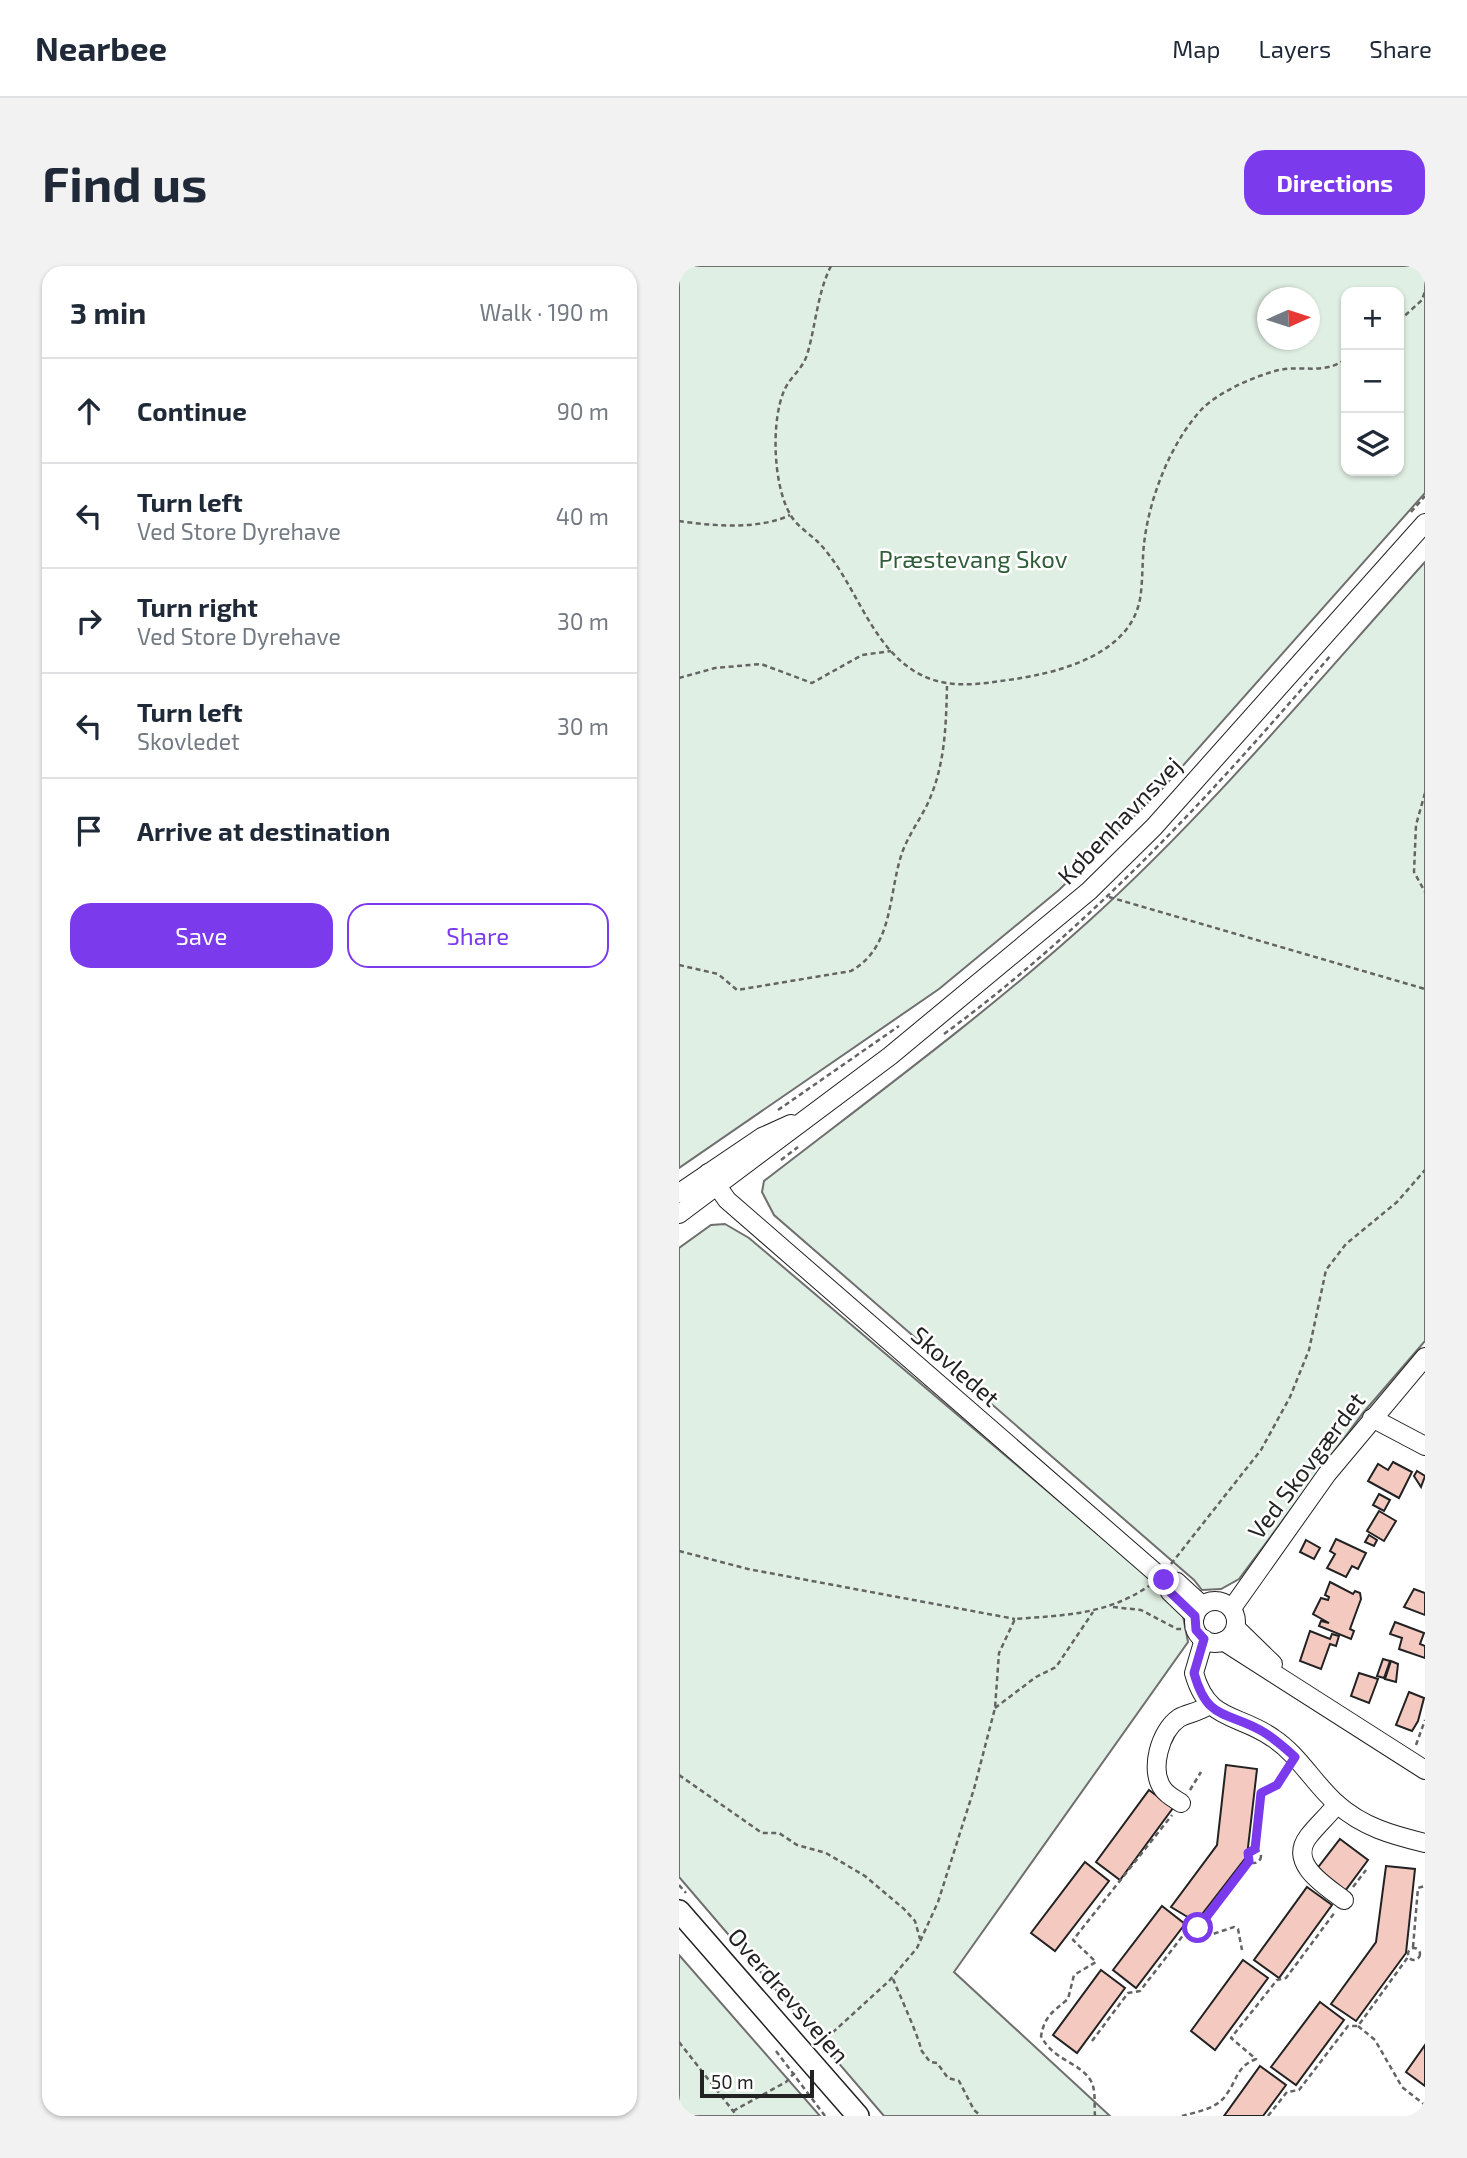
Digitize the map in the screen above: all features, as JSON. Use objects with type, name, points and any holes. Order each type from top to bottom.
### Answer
[{"type":"main road","name":"Overdrevsvejen","points":[[679,1910],[858,2116]]},
{"type":"street","name":"Københavnsvej","points":[[679,1214],[713,1180],[813,1114],[916,1035],[1089,891],[1154,827],[1425,523]]},
{"type":"street","name":"Københavnsvej","points":[[679,1193],[713,1180]]},
{"type":"street","name":"Skovledet","points":[[713,1180],[727,1200],[1162,1579],[1170,1592],[1199,1623]]},
{"type":"street","name":"Ved Skovgærdet","points":[[1231,1608],[1327,1475],[1425,1357]]},
{"type":"street","points":[[1372,1418],[1425,1446]]},
{"type":"street","points":[[1223,1641],[1235,1628],[1236,1619],[1231,1608],[1218,1601],[1199,1623],[1194,1673],[1209,1705],[1225,1718],[1257,1728],[1275,1738],[1337,1804],[1364,1824],[1388,1835],[1425,1843]]},
{"type":"street","points":[[1199,1623],[1425,1770]]},
{"type":"street","points":[[1235,1628],[1289,1683]]},
{"type":"street","points":[[1181,1804],[1163,1789],[1157,1772],[1157,1756],[1171,1725],[1182,1716],[1196,1714],[1209,1705]]},
{"type":"street","points":[[1337,1804],[1310,1834],[1303,1854],[1310,1873],[1344,1900]]},
{"type":"path","points":[[831,266],[822,284],[814,332],[804,364],[785,387],[776,411],[778,475],[790,515],[838,563],[876,631],[892,651],[914,671],[947,686],[974,685],[1053,673],[1104,651],[1126,626],[1140,601],[1144,542],[1152,504],[1184,433],[1203,408],[1268,374],[1300,368],[1327,369],[1341,362]]},
{"type":"path","points":[[1404,317],[1411,312],[1425,291]]},
{"type":"path","points":[[1408,517],[1425,496]]},
{"type":"path","points":[[679,521],[706,525],[777,521],[790,515]]},
{"type":"path","points":[[679,678],[715,668],[761,664],[812,683],[862,655],[892,651]]},
{"type":"path","points":[[679,965],[718,974],[737,990],[851,971],[865,963],[878,944],[888,920],[902,851],[927,804],[939,770],[946,742],[947,686]]},
{"type":"path","points":[[1425,793],[1416,825],[1414,872],[1425,892]]},
{"type":"path","points":[[1089,891],[1425,989]]},
{"type":"path","points":[[778,1111],[907,1020]]},
{"type":"path","points":[[679,1551],[748,1569],[1015,1619],[1093,1612],[1129,1599],[1162,1579],[1261,1450],[1290,1397],[1309,1350],[1326,1270],[1346,1244],[1397,1202],[1425,1170]]},
{"type":"path","points":[[1110,1606],[1141,1610],[1177,1629],[1199,1623]]},
{"type":"path","points":[[995,1708],[1036,1677],[1056,1667],[1093,1612]]},
{"type":"path","points":[[733,2111],[786,2081],[824,2040],[893,1977],[920,1941],[938,1902],[995,1708],[999,1653],[1015,1619]]},
{"type":"path","points":[[1255,1849],[1261,1793],[1277,1785],[1295,1757]]},
{"type":"path","points":[[1095,2116],[1093,2085],[1084,2071],[1052,2053],[1041,2036],[1043,2025],[1051,2010],[1068,1999],[1074,1975],[1095,1962],[1073,1940],[1181,1804],[1201,1772]]},
{"type":"path","points":[[679,1775],[762,1833],[779,1833],[797,1845],[826,1853],[865,1876],[885,1890],[915,1921],[920,1941]]},
{"type":"path","points":[[1092,2041],[1128,1993],[1140,1991],[1188,1928],[1198,1928],[1249,1861],[1248,1853],[1255,1849]]},
{"type":"path","points":[[1249,1861],[1255,1864],[1260,1861],[1261,1854],[1255,1849]]},
{"type":"path","points":[[1182,2116],[1202,2111],[1220,2101],[1226,2095],[1237,2071],[1256,2059],[1231,2038],[1277,1980],[1286,1978],[1366,1870]]},
{"type":"path","points":[[1358,2026],[1413,1947],[1418,1888],[1425,1886]]},
{"type":"path","points":[[1192,1928],[1200,1937],[1234,1927],[1238,1929],[1242,1950]]},
{"type":"path","points":[[1408,1957],[1413,1960],[1420,1958],[1419,1950],[1413,1947]]},
{"type":"path","points":[[893,1977],[909,2023],[921,2041],[921,2050],[930,2062],[937,2063],[948,2078],[959,2081],[974,2110],[981,2116]]},
{"type":"path","points":[[1268,2116],[1287,2092],[1299,2090],[1348,2025],[1358,2026],[1375,2040],[1402,2087],[1425,2105]]},
{"type":"path","points":[[679,2042],[737,2116]]},
{"type":"green space","name":"Præstevang Skov","points":[[679,266],[1425,266],[1425,493],[1164,787],[1059,890],[939,989],[679,1168]]},
{"type":"green space","points":[[1425,562],[1425,1341],[1363,1413],[1239,1579],[1221,1589],[1202,1590],[1194,1580],[774,1215],[762,1192],[764,1181],[971,1021],[1135,878],[1220,790]]},
{"type":"green space","points":[[725,1224],[749,1238],[1164,1590],[1183,1616],[1188,1642],[954,1972],[1110,2116],[884,2116],[679,1877],[679,1248],[711,1225]]},
{"type":"green space","points":[[679,1955],[820,2116],[679,2116]]},
{"type":"building","points":[[1393,1462],[1412,1472],[1399,1498],[1368,1481],[1378,1464],[1388,1470]]},
{"type":"building","points":[[1417,1471],[1425,1476],[1421,1487],[1414,1476]]},
{"type":"building","points":[[1379,1494],[1390,1500],[1384,1511],[1373,1505]]},
{"type":"building","points":[[1379,1511],[1396,1521],[1384,1541],[1367,1531]]},
{"type":"building","points":[[1369,1535],[1377,1540],[1374,1546],[1365,1542]]},
{"type":"building","points":[[1336,1539],[1366,1553],[1358,1569],[1352,1566],[1346,1577],[1327,1568],[1335,1554],[1330,1551]]},
{"type":"building","points":[[1306,1540],[1320,1548],[1314,1559],[1300,1552]]},
{"type":"building","points":[[1330,1582],[1353,1594],[1355,1591],[1360,1593],[1361,1599],[1350,1629],[1354,1631],[1351,1639],[1319,1626],[1321,1621],[1329,1623],[1313,1614],[1321,1598],[1328,1600],[1329,1597],[1325,1595]]},
{"type":"building","points":[[1414,1589],[1425,1593],[1425,1615],[1404,1607]]},
{"type":"building","points":[[1395,1622],[1424,1633],[1420,1644],[1425,1646],[1425,1658],[1399,1649],[1402,1638],[1390,1634]]},
{"type":"building","points":[[1310,1631],[1330,1639],[1332,1634],[1339,1636],[1336,1646],[1330,1644],[1321,1669],[1300,1661]]},
{"type":"building","points":[[1383,1659],[1390,1661],[1384,1678],[1377,1676]]},
{"type":"building","points":[[1391,1661],[1398,1664],[1396,1682],[1385,1679]]},
{"type":"building","points":[[1359,1673],[1378,1679],[1369,1703],[1351,1696]]},
{"type":"building","points":[[1409,1692],[1424,1698],[1418,1721],[1412,1731],[1396,1725]]},
{"type":"building","points":[[1226,1765],[1257,1769],[1247,1856],[1196,1922],[1171,1907],[1217,1845]]},
{"type":"building","points":[[1149,1790],[1173,1808],[1120,1880],[1096,1862]]},
{"type":"building","points":[[1340,1839],[1368,1860],[1345,1891],[1316,1870]]},
{"type":"building","points":[[1085,1862],[1109,1881],[1055,1951],[1031,1933]]},
{"type":"building","points":[[1386,1866],[1415,1869],[1406,1953],[1356,2021],[1331,2004],[1376,1942]]},
{"type":"building","points":[[1307,1887],[1332,1905],[1279,1978],[1254,1960]]},
{"type":"building","points":[[1162,1906],[1185,1924],[1136,1988],[1113,1970]]},
{"type":"building","points":[[1243,1960],[1268,1978],[1215,2050],[1191,2031]]},
{"type":"building","points":[[1101,1970],[1125,1988],[1077,2053],[1053,2035]]},
{"type":"building","points":[[1320,2002],[1344,2020],[1296,2085],[1271,2067]]},
{"type":"building","points":[[1425,2045],[1425,2086],[1406,2072]]},
{"type":"building","points":[[1260,2066],[1286,2085],[1263,2116],[1224,2116]]},
{"type":"route","points":[[1164,1580],[1170,1592],[1195,1616],[1196,1630],[1204,1639],[1194,1673],[1209,1705],[1225,1718],[1257,1728],[1275,1738],[1295,1757],[1277,1785],[1272,1790],[1261,1793],[1255,1849],[1248,1853],[1249,1861],[1198,1928]]}]
